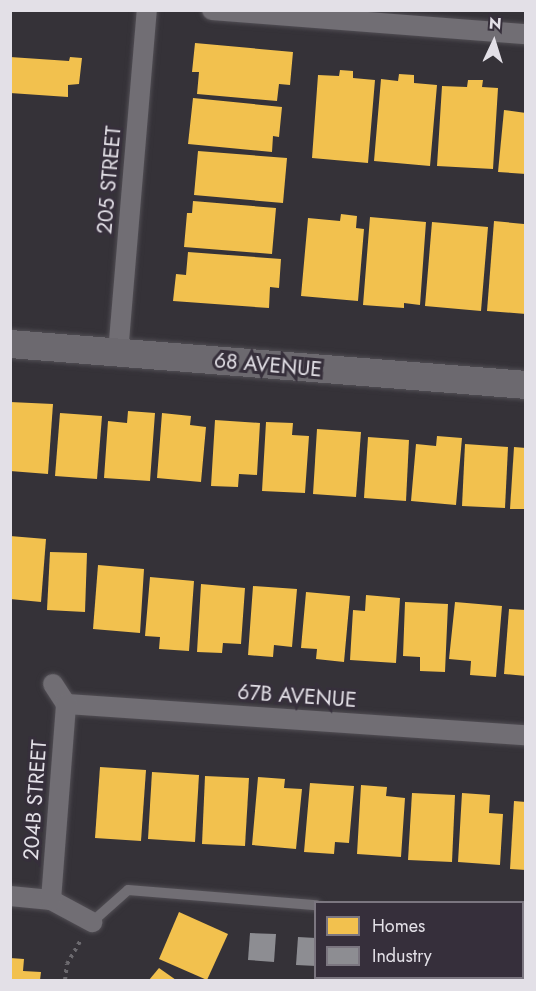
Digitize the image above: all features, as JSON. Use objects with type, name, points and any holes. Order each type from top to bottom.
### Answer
[{"type":"street","name":"205 STREET","points":[[118,353],[147,10]]},
{"type":"street","points":[[212,10],[525,34]]},
{"type":"street","name":"68 AVENUE","points":[[10,344],[525,386]]},
{"type":"street","points":[[53,684],[66,704]]},
{"type":"street","name":"67B AVENUE","points":[[66,704],[525,735]]},
{"type":"street","name":"204B STREET","points":[[51,900],[66,704]]},
{"type":"street","points":[[10,896],[51,900],[92,922]]},
{"type":"lane","points":[[92,922],[128,890],[314,904]]},
{"type":"path","points":[[65,981],[67,964],[92,922]]},
{"type":"building: Homes","points":[[195,43],[293,52],[290,85],[279,84],[277,101],[197,94],[199,72],[192,72]]},
{"type":"building: Homes","points":[[10,57],[69,61],[70,57],[82,58],[79,84],[68,85],[68,97],[10,93]]},
{"type":"building: Homes","points":[[340,70],[353,71],[353,78],[375,80],[368,163],[312,158],[318,75],[339,76]]},
{"type":"building: Homes","points":[[399,74],[414,75],[414,83],[437,85],[430,166],[374,161],[381,79],[398,81]]},
{"type":"building: Homes","points":[[468,80],[483,80],[482,87],[498,88],[493,169],[437,166],[442,86],[467,87]]},
{"type":"building: Homes","points":[[193,98],[282,107],[279,137],[273,136],[272,152],[188,144]]},
{"type":"building: Homes","points":[[504,110],[526,113],[526,174],[498,172]]},
{"type":"building: Homes","points":[[198,151],[287,158],[283,203],[194,195]]},
{"type":"building: Homes","points":[[193,201],[276,208],[272,254],[184,247],[187,213],[192,213]]},
{"type":"building: Homes","points":[[341,214],[357,216],[356,228],[364,229],[358,301],[301,296],[308,218],[340,221]]},
{"type":"building: Homes","points":[[370,217],[426,222],[420,305],[404,303],[404,308],[363,305]]},
{"type":"building: Homes","points":[[494,221],[524,224],[526,314],[487,311]]},
{"type":"building: Homes","points":[[432,222],[488,227],[481,311],[425,306]]},
{"type":"building: Homes","points":[[188,252],[281,259],[279,288],[270,287],[269,308],[173,301],[176,274],[186,275]]},
{"type":"building: Homes","points":[[10,402],[53,404],[48,474],[10,471]]},
{"type":"building: Homes","points":[[128,411],[155,413],[150,481],[104,478],[108,421],[127,423]]},
{"type":"building: Homes","points":[[60,413],[102,416],[97,479],[55,476]]},
{"type":"building: Homes","points":[[162,413],[191,416],[190,425],[206,427],[201,482],[157,478]]},
{"type":"building: Homes","points":[[215,420],[260,423],[257,475],[239,474],[238,487],[211,486]]},
{"type":"building: Homes","points":[[266,422],[293,423],[292,435],[309,436],[305,493],[262,491]]},
{"type":"building: Homes","points":[[317,429],[361,432],[356,497],[313,494]]},
{"type":"building: Homes","points":[[437,436],[462,438],[456,505],[411,501],[416,444],[436,446]]},
{"type":"building: Homes","points":[[368,437],[409,440],[406,501],[364,498]]},
{"type":"building: Homes","points":[[465,444],[508,447],[505,508],[462,506]]},
{"type":"building: Homes","points":[[514,447],[526,448],[526,509],[510,509]]},
{"type":"building: Homes","points":[[10,536],[46,539],[41,602],[10,599]]},
{"type":"building: Homes","points":[[50,552],[87,553],[85,612],[47,610]]},
{"type":"building: Homes","points":[[98,565],[144,569],[140,633],[93,629]]},
{"type":"building: Homes","points":[[150,577],[194,581],[189,651],[159,649],[160,637],[145,636]]},
{"type":"building: Homes","points":[[201,584],[245,588],[241,644],[223,643],[222,653],[197,652]]},
{"type":"building: Homes","points":[[253,586],[297,589],[292,647],[274,645],[273,657],[248,655]]},
{"type":"building: Homes","points":[[306,592],[350,596],[344,662],[316,659],[317,649],[301,648]]},
{"type":"building: Homes","points":[[366,595],[400,598],[396,663],[350,660],[353,610],[365,611]]},
{"type":"building: Homes","points":[[405,602],[448,604],[445,672],[420,671],[420,657],[403,656]]},
{"type":"building: Homes","points":[[455,602],[502,606],[496,677],[470,675],[471,661],[449,659]]},
{"type":"building: Homes","points":[[509,609],[526,610],[526,676],[504,674]]},
{"type":"building: Homes","points":[[100,767],[146,770],[141,841],[95,838]]},
{"type":"building: Homes","points":[[152,772],[199,775],[195,842],[148,839]]},
{"type":"building: Homes","points":[[205,776],[249,778],[245,846],[202,844]]},
{"type":"building: Homes","points":[[258,777],[285,779],[284,788],[302,789],[296,849],[252,845]]},
{"type":"building: Homes","points":[[310,783],[354,786],[349,843],[335,842],[334,854],[304,852]]},
{"type":"building: Homes","points":[[361,785],[387,787],[386,796],[405,798],[401,857],[357,854]]},
{"type":"building: Homes","points":[[412,793],[455,795],[452,862],[408,860]]},
{"type":"building: Homes","points":[[462,793],[490,795],[489,813],[503,814],[500,865],[458,862]]},
{"type":"building: Homes","points":[[514,801],[526,802],[526,870],[510,869]]},
{"type":"building: Homes","points":[[179,912],[228,934],[207,980],[159,959]]},
{"type":"building: Homes","points":[[10,958],[24,959],[23,971],[41,972],[40,980],[10,980]]},
{"type":"building: Homes","points":[[524,958],[526,980],[501,979],[524,979]]},
{"type":"building: Homes","points":[[159,968],[176,980],[149,980]]},
{"type":"building: Industry","points":[[250,933],[276,934],[274,962],[248,960]]},
{"type":"building: Industry","points":[[298,937],[314,938],[314,966],[296,965]]}]
